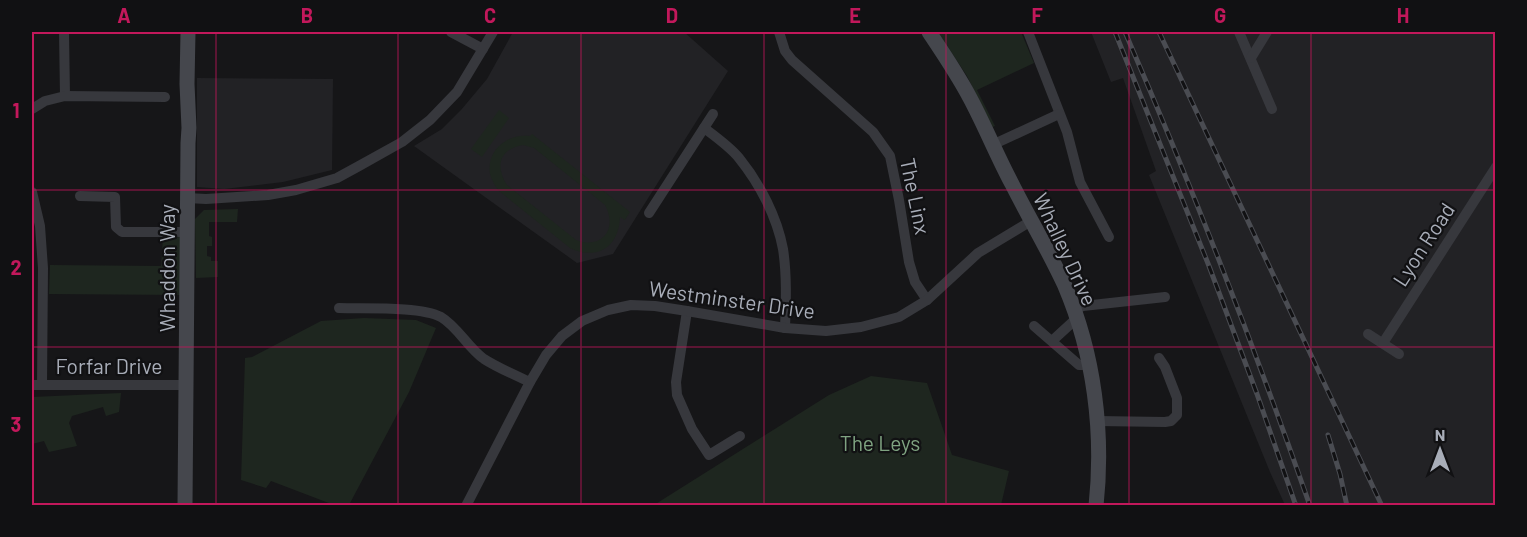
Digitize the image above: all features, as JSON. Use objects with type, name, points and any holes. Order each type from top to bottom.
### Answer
[{"type":"street","points":[[64,32],[65,96]]},
{"type":"street","name":"Whaddon Way","points":[[185,506],[188,32]]},
{"type":"street","points":[[451,32],[483,50]]},
{"type":"street","points":[[187,198],[268,195],[296,190],[337,178],[402,142],[430,120],[457,92],[493,32]]},
{"type":"street","name":"The Linx","points":[[779,32],[785,51],[792,60],[873,132],[890,156],[909,262],[915,282],[927,300]]},
{"type":"street","name":"Whalley Drive","points":[[929,32],[970,97],[992,146],[1065,286],[1075,314],[1090,365],[1097,421],[1099,477],[1096,506]]},
{"type":"street","points":[[1028,32],[1067,132],[1080,182],[1110,237]]},
{"type":"street","points":[[1239,32],[1272,110]]},
{"type":"street","points":[[1251,58],[1267,32]]},
{"type":"street","points":[[32,109],[45,101],[65,96],[165,97]]},
{"type":"street","points":[[649,213],[713,114]]},
{"type":"street","points":[[992,146],[1059,114]]},
{"type":"street","points":[[704,128],[738,157],[772,213],[782,248],[786,283],[785,328]]},
{"type":"street","name":"Lyon Road","points":[[1383,344],[1496,166]]},
{"type":"street","points":[[32,192],[40,226],[43,268],[37,385]]},
{"type":"street","points":[[80,196],[115,197],[116,227],[122,232],[187,232]]},
{"type":"street","name":"Westminster Drive","points":[[466,506],[546,355],[562,336],[582,321],[608,310],[631,305],[655,306],[785,328],[826,331],[861,327],[899,317],[927,300],[978,253],[1031,221]]},
{"type":"street","points":[[1052,341],[1083,306],[1165,297]]},
{"type":"street","points":[[339,308],[399,309],[439,316],[483,358],[530,382]]},
{"type":"street","points":[[687,311],[676,382],[677,395],[683,411],[709,455],[740,436]]},
{"type":"street","points":[[1034,326],[1079,365],[1090,365]]},
{"type":"street","points":[[1368,334],[1399,354]]},
{"type":"street","points":[[1097,421],[1165,422],[1171,421],[1177,415],[1177,398],[1159,358]]},
{"type":"street","name":"Forfar Drive","points":[[37,385],[186,385]]},
{"type":"shaded area","points":[[513,32],[684,32],[728,71],[613,254],[577,263],[414,146],[442,129],[461,110],[487,79]]},
{"type":"shaded area","points":[[1091,32],[1495,32],[1495,505],[1285,505],[1149,175],[1156,171],[1123,78],[1111,82]]},
{"type":"shaded area","points":[[197,78],[333,79],[332,170],[283,182],[224,189],[197,187]]},
{"type":"green space","points":[[938,32],[1021,32],[1034,63],[977,90],[995,126],[992,127],[967,76]]},
{"type":"green space","points":[[499,110],[509,118],[482,157],[471,149]]},
{"type":"green space","points":[[532,134],[630,212],[625,220],[620,217],[616,236],[605,249],[589,253],[570,248],[496,187],[490,174],[491,158],[495,151],[500,145],[514,137]],"holes":[[[523,145],[534,148],[605,205],[610,222],[605,235],[600,240],[593,242],[576,240],[507,185],[500,165],[504,155],[509,150]]]},
{"type":"green space","points":[[238,209],[237,222],[209,222],[212,246],[207,246],[207,256],[211,257],[211,261],[218,261],[218,277],[196,278],[195,219],[204,210]]},
{"type":"green space","points":[[182,237],[181,295],[49,294],[50,265],[161,266],[163,238]]},
{"type":"green space","points":[[364,318],[416,320],[436,328],[409,392],[349,505],[334,505],[271,481],[266,488],[241,480],[245,358],[252,357],[321,321]]},
{"type":"green space","name":"The Leys","points":[[871,376],[927,383],[952,455],[1009,471],[1001,505],[654,505],[829,395]]},
{"type":"green space","points":[[121,393],[119,412],[106,416],[103,407],[72,416],[69,423],[77,446],[49,452],[44,441],[32,444],[32,397]]},
{"type":"railway","points":[[1115,32],[1209,266],[1296,506]]},
{"type":"railway","points":[[1125,32],[1222,267],[1310,506]]},
{"type":"railway","points":[[1159,32],[1382,506]]},
{"type":"railway","points":[[1328,435],[1347,506]]}]
